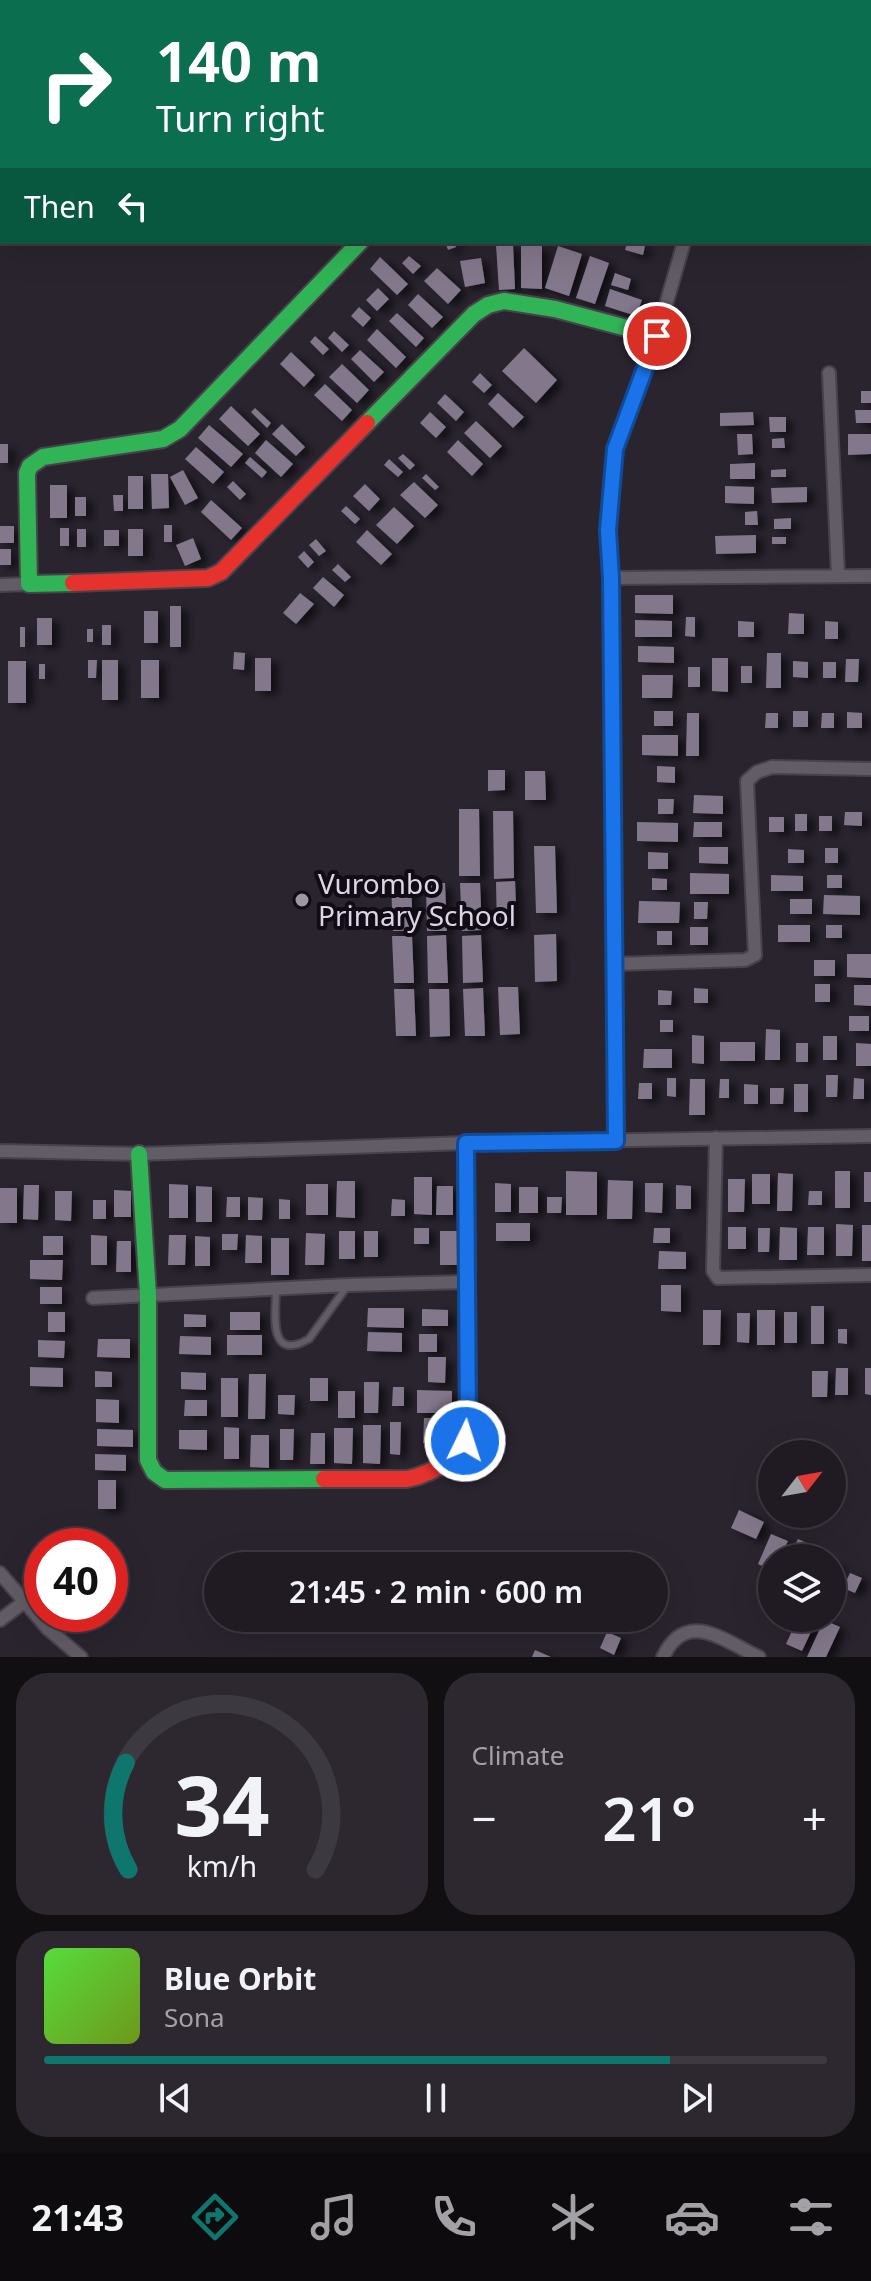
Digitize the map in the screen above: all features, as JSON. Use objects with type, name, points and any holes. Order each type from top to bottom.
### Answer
[{"type":"street","points":[[29,584],[27,473],[30,466],[43,457],[171,436],[358,244]]},
{"type":"street","points":[[616,1141],[608,530],[615,449],[657,336],[683,244]]},
{"type":"street","points":[[0,585],[208,578],[221,572],[474,314],[488,305],[504,301],[555,309],[657,336]]},
{"type":"street","points":[[829,373],[838,575]]},
{"type":"street","points":[[611,578],[871,576]]},
{"type":"street","points":[[614,964],[745,960],[755,955],[747,781],[757,772],[772,767],[871,769]]},
{"type":"street","points":[[0,1151],[139,1154],[466,1143],[871,1136]]},
{"type":"street","points":[[716,1138],[715,1276],[871,1275]]},
{"type":"street","points":[[139,1154],[148,1294],[148,1460],[159,1477],[165,1480],[407,1479],[431,1472],[453,1458],[465,1441],[468,1427],[466,1143]]},
{"type":"street","points":[[93,1298],[467,1282]]},
{"type":"street","points":[[0,1573],[24,1602],[0,1620]]},
{"type":"street","points":[[663,1657],[678,1637],[700,1629],[759,1657]]},
{"type":"street","points":[[52,1632],[81,1657]]},
{"type":"lane","points":[[276,1288],[276,1334],[285,1345],[301,1344],[309,1339],[348,1285]]},
{"type":"building","points":[[446,244],[455,244],[456,247],[448,250]]},
{"type":"building","points":[[513,244],[515,289],[499,290],[496,245]]},
{"type":"building","points":[[626,244],[645,246],[643,255],[625,250]]},
{"type":"building","points":[[521,246],[542,246],[542,289],[521,288]]},
{"type":"building","points":[[558,246],[582,254],[569,296],[545,288]]},
{"type":"building","points":[[409,256],[421,266],[413,274],[402,263]]},
{"type":"building","points":[[590,256],[609,263],[595,304],[576,298]]},
{"type":"building","points":[[380,257],[408,284],[397,295],[370,269]]},
{"type":"building","points":[[481,258],[485,283],[465,287],[460,261]]},
{"type":"building","points":[[437,268],[461,290],[448,304],[424,281]]},
{"type":"building","points":[[615,273],[631,279],[628,290],[611,285]]},
{"type":"building","points":[[378,288],[389,299],[377,311],[366,300]]},
{"type":"building","points":[[610,289],[642,300],[636,316],[605,306]]},
{"type":"building","points":[[418,294],[443,317],[432,328],[408,305]]},
{"type":"building","points":[[359,307],[371,318],[363,327],[351,316]]},
{"type":"building","points":[[397,313],[424,338],[416,347],[389,321]]},
{"type":"building","points":[[377,329],[406,357],[396,368],[367,340]]},
{"type":"building","points":[[334,331],[349,345],[342,352],[328,338]]},
{"type":"building","points":[[315,336],[329,349],[323,355],[310,342]]},
{"type":"building","points":[[524,348],[557,380],[536,403],[502,371]]},
{"type":"building","points":[[360,350],[384,372],[374,382],[351,359]]},
{"type":"building","points":[[291,352],[315,375],[304,387],[280,364]]},
{"type":"building","points":[[342,364],[369,390],[357,403],[329,377]]},
{"type":"building","points":[[480,373],[492,385],[484,393],[472,382]]},
{"type":"building","points":[[325,384],[352,410],[342,421],[314,395]]},
{"type":"building","points":[[861,391],[871,391],[871,403],[861,403]]},
{"type":"building","points":[[498,393],[524,417],[513,428],[488,404]]},
{"type":"building","points":[[445,394],[464,412],[456,421],[437,403]]},
{"type":"building","points":[[231,406],[260,434],[248,446],[219,419]]},
{"type":"building","points":[[255,408],[271,423],[267,428],[251,412]]},
{"type":"building","points":[[855,410],[871,410],[871,423],[856,423]]},
{"type":"building","points":[[430,412],[446,427],[436,438],[420,423]]},
{"type":"building","points":[[753,412],[754,425],[720,426],[720,413]]},
{"type":"building","points":[[769,417],[786,417],[786,432],[770,432]]},
{"type":"building","points":[[476,421],[502,446],[490,458],[464,433]]},
{"type":"building","points":[[282,424],[305,447],[296,456],[272,434]]},
{"type":"building","points":[[209,425],[243,454],[231,467],[198,438]]},
{"type":"building","points":[[737,434],[752,434],[753,454],[738,455]]},
{"type":"building","points":[[848,434],[871,434],[871,454],[848,455]]},
{"type":"building","points":[[784,438],[785,448],[772,448],[772,439]]},
{"type":"building","points":[[266,440],[293,464],[281,477],[255,453]]},
{"type":"building","points":[[458,440],[483,464],[472,476],[447,452]]},
{"type":"building","points":[[0,444],[8,444],[8,463],[0,463]]},
{"type":"building","points":[[196,447],[224,472],[213,484],[185,459]]},
{"type":"building","points":[[403,454],[415,465],[410,470],[398,458]]},
{"type":"building","points":[[250,457],[267,472],[262,478],[245,463]]},
{"type":"building","points":[[389,459],[403,472],[398,477],[384,465]]},
{"type":"building","points":[[755,463],[755,479],[730,479],[730,464]]},
{"type":"building","points":[[786,469],[786,477],[771,477],[771,470]]},
{"type":"building","points":[[183,470],[198,498],[185,505],[170,477]]},
{"type":"building","points":[[151,474],[168,474],[169,508],[152,509]]},
{"type":"building","points":[[426,474],[439,487],[435,490],[422,478]]},
{"type":"building","points":[[128,476],[143,476],[143,509],[128,509]]},
{"type":"building","points":[[233,481],[246,494],[240,500],[227,487]]},
{"type":"building","points":[[414,482],[438,505],[425,518],[400,495]]},
{"type":"building","points":[[365,484],[380,499],[369,511],[353,496]]},
{"type":"building","points":[[50,485],[67,485],[67,518],[50,518]]},
{"type":"building","points":[[725,486],[754,487],[754,504],[725,503]]},
{"type":"building","points":[[807,487],[807,502],[772,503],[771,488]]},
{"type":"building","points":[[113,495],[123,495],[123,511],[114,511]]},
{"type":"building","points":[[75,497],[86,497],[86,516],[75,516]]},
{"type":"building","points":[[211,500],[242,528],[231,540],[201,512]]},
{"type":"building","points":[[346,506],[360,519],[355,524],[341,511]]},
{"type":"building","points":[[394,507],[414,526],[397,544],[376,525]]},
{"type":"building","points":[[757,511],[758,525],[745,525],[745,512]]},
{"type":"building","points":[[791,518],[791,529],[774,529],[774,519]]},
{"type":"building","points":[[164,525],[172,525],[172,542],[164,542]]},
{"type":"building","points":[[0,526],[14,526],[14,543],[0,543]]},
{"type":"building","points":[[60,528],[69,528],[69,546],[60,546]]},
{"type":"building","points":[[77,529],[86,529],[86,547],[77,547]]},
{"type":"building","points":[[128,529],[143,529],[143,556],[128,556]]},
{"type":"building","points":[[104,530],[119,530],[119,546],[104,546]]},
{"type":"building","points":[[367,530],[392,554],[381,565],[356,542]]},
{"type":"building","points":[[756,535],[756,553],[716,554],[715,536]]},
{"type":"building","points":[[772,537],[786,537],[786,544],[772,544]]},
{"type":"building","points":[[193,538],[201,559],[185,566],[176,545]]},
{"type":"building","points":[[316,539],[326,551],[319,556],[309,545]]},
{"type":"building","points":[[0,549],[11,549],[11,565],[0,565]]},
{"type":"building","points":[[304,551],[314,562],[308,568],[298,557]]},
{"type":"building","points":[[338,564],[351,577],[345,582],[332,570]]},
{"type":"building","points":[[323,577],[344,595],[334,607],[313,588]]},
{"type":"building","points":[[300,593],[314,604],[296,624],[283,613]]},
{"type":"building","points":[[635,595],[673,595],[673,614],[635,613]]},
{"type":"building","points":[[170,606],[181,606],[181,647],[170,647]]},
{"type":"building","points":[[144,611],[158,611],[158,643],[144,643]]},
{"type":"building","points":[[789,613],[804,614],[804,634],[788,634]]},
{"type":"building","points":[[686,617],[695,617],[695,637],[685,636]]},
{"type":"building","points":[[37,618],[52,618],[52,645],[37,645]]},
{"type":"building","points":[[635,620],[672,621],[672,637],[635,637]]},
{"type":"building","points":[[738,621],[754,622],[754,637],[738,637]]},
{"type":"building","points":[[825,621],[838,622],[838,639],[825,639]]},
{"type":"building","points":[[102,625],[111,625],[111,645],[102,645]]},
{"type":"building","points":[[20,627],[25,627],[25,647],[20,647]]},
{"type":"building","points":[[87,629],[93,629],[93,642],[87,642]]},
{"type":"building","points":[[638,646],[674,647],[674,663],[638,662]]},
{"type":"building","points":[[234,652],[245,653],[244,670],[233,669]]},
{"type":"building","points":[[767,653],[781,653],[781,688],[766,688]]},
{"type":"building","points":[[255,658],[271,658],[271,691],[255,691]]},
{"type":"building","points":[[712,658],[728,658],[728,692],[712,691]]},
{"type":"building","points":[[846,659],[859,659],[858,682],[845,682]]},
{"type":"building","points":[[88,660],[97,660],[96,678],[88,678]]},
{"type":"building","points":[[102,660],[118,660],[118,700],[102,700]]},
{"type":"building","points":[[141,660],[159,660],[159,698],[141,698]]},
{"type":"building","points":[[8,661],[26,661],[26,703],[8,703]]},
{"type":"building","points":[[793,661],[808,662],[808,678],[793,677]]},
{"type":"building","points":[[823,662],[836,662],[836,678],[823,678]]},
{"type":"building","points":[[39,664],[45,664],[45,679],[39,679]]},
{"type":"building","points":[[741,666],[752,666],[752,683],[741,683]]},
{"type":"building","points":[[688,667],[700,667],[700,687],[688,687]]},
{"type":"building","points":[[642,675],[673,675],[672,698],[642,698]]},
{"type":"building","points":[[654,711],[673,711],[673,726],[654,726]]},
{"type":"building","points":[[793,711],[808,711],[808,727],[793,727]]},
{"type":"building","points":[[847,712],[862,713],[862,728],[847,728]]},
{"type":"building","points":[[687,713],[699,713],[699,756],[686,756]]},
{"type":"building","points":[[766,713],[778,713],[778,728],[765,728]]},
{"type":"building","points":[[822,713],[834,713],[834,728],[821,728]]},
{"type":"building","points":[[642,735],[678,735],[678,756],[642,755]]},
{"type":"building","points":[[657,766],[675,767],[675,783],[657,782]]},
{"type":"building","points":[[488,770],[505,770],[505,790],[488,791]]},
{"type":"building","points":[[525,771],[545,771],[546,800],[525,800]]},
{"type":"building","points":[[694,795],[723,796],[723,814],[693,813]]},
{"type":"building","points":[[658,799],[674,799],[673,814],[658,814]]},
{"type":"building","points":[[459,809],[479,809],[480,876],[459,876]]},
{"type":"building","points":[[493,811],[513,811],[514,878],[494,879]]},
{"type":"building","points":[[845,812],[862,812],[862,826],[844,825]]},
{"type":"building","points":[[795,814],[807,814],[807,831],[795,831]]},
{"type":"building","points":[[819,816],[832,816],[832,831],[819,831]]},
{"type":"building","points":[[769,817],[784,817],[784,832],[769,832]]},
{"type":"building","points":[[637,822],[678,823],[678,842],[637,841]]},
{"type":"building","points":[[694,822],[722,822],[722,837],[693,837]]},
{"type":"building","points":[[534,846],[555,846],[557,913],[536,913]]},
{"type":"building","points":[[699,847],[728,847],[728,864],[699,863]]},
{"type":"building","points":[[825,848],[838,848],[838,863],[825,863]]},
{"type":"building","points":[[788,849],[804,850],[804,863],[788,863]]},
{"type":"building","points":[[648,852],[668,853],[668,869],[648,869]]},
{"type":"building","points":[[690,873],[729,874],[729,894],[690,894]]},
{"type":"building","points":[[771,875],[803,876],[803,891],[771,891]]},
{"type":"building","points":[[827,875],[842,875],[842,888],[827,888]]},
{"type":"building","points":[[652,878],[667,879],[667,890],[652,890]]},
{"type":"building","points":[[515,881],[517,929],[497,929],[496,882]]},
{"type":"building","points":[[411,883],[413,931],[393,931],[391,884]]},
{"type":"building","points":[[445,883],[447,931],[427,931],[426,884]]},
{"type":"building","points":[[460,883],[480,883],[482,930],[462,931]]},
{"type":"building","points":[[824,895],[860,896],[860,915],[823,914]]},
{"type":"building","points":[[790,899],[812,899],[812,914],[790,914]]},
{"type":"building","points":[[639,901],[680,902],[679,923],[638,923]]},
{"type":"building","points":[[694,902],[708,902],[707,919],[694,919]]},
{"type":"building","points":[[778,925],[810,925],[810,942],[778,942]]},
{"type":"building","points":[[826,925],[842,925],[842,938],[826,938]]},
{"type":"building","points":[[690,927],[708,927],[708,945],[690,945]]},
{"type":"building","points":[[657,931],[672,931],[672,945],[657,945]]},
{"type":"building","points":[[556,934],[557,981],[535,982],[534,935]]},
{"type":"building","points":[[446,935],[448,983],[428,983],[427,936]]},
{"type":"building","points":[[481,935],[483,982],[463,983],[462,936]]},
{"type":"building","points":[[392,936],[412,936],[414,983],[394,983]]},
{"type":"building","points":[[847,954],[871,954],[871,978],[847,977]]},
{"type":"building","points":[[814,960],[835,960],[835,976],[814,976]]},
{"type":"building","points":[[815,984],[830,984],[830,1002],[815,1002]]},
{"type":"building","points":[[854,985],[871,985],[871,1006],[854,1005]]},
{"type":"building","points":[[498,987],[518,987],[520,1034],[500,1035]]},
{"type":"building","points":[[483,988],[485,1036],[465,1036],[463,989]]},
{"type":"building","points":[[694,988],[708,989],[708,1003],[694,1003]]},
{"type":"building","points":[[394,989],[414,989],[416,1036],[396,1036]]},
{"type":"building","points":[[429,989],[449,989],[450,1036],[430,1037]]},
{"type":"building","points":[[658,990],[672,991],[671,1005],[658,1005]]},
{"type":"building","points":[[849,1016],[869,1016],[869,1031],[849,1031]]},
{"type":"building","points":[[660,1020],[673,1020],[673,1032],[660,1032]]},
{"type":"building","points":[[766,1029],[780,1030],[780,1060],[765,1060]]},
{"type":"building","points":[[692,1035],[704,1036],[704,1064],[692,1063]]},
{"type":"building","points":[[823,1036],[837,1036],[837,1060],[823,1060]]},
{"type":"building","points":[[720,1042],[755,1042],[755,1061],[720,1061]]},
{"type":"building","points":[[796,1043],[808,1043],[808,1062],[796,1062]]},
{"type":"building","points":[[856,1043],[871,1044],[871,1066],[856,1066]]},
{"type":"building","points":[[644,1049],[672,1049],[672,1068],[643,1068]]},
{"type":"building","points":[[826,1075],[838,1075],[837,1097],[826,1097]]},
{"type":"building","points":[[667,1078],[676,1078],[676,1097],[667,1096]]},
{"type":"building","points":[[854,1078],[864,1079],[864,1099],[853,1099]]},
{"type":"building","points":[[690,1079],[705,1079],[705,1115],[689,1115]]},
{"type":"building","points":[[720,1079],[729,1079],[729,1098],[719,1098]]},
{"type":"building","points":[[639,1083],[652,1083],[652,1099],[638,1099]]},
{"type":"building","points":[[744,1084],[758,1085],[758,1104],[744,1104]]},
{"type":"building","points":[[794,1084],[808,1084],[808,1112],[794,1112]]},
{"type":"building","points":[[770,1088],[784,1088],[783,1104],[770,1104]]},
{"type":"building","points":[[566,1171],[597,1172],[597,1215],[566,1215]]},
{"type":"building","points":[[835,1171],[850,1171],[850,1208],[835,1208]]},
{"type":"building","points":[[864,1172],[871,1172],[871,1202],[864,1202]]},
{"type":"building","points":[[778,1173],[793,1174],[792,1211],[777,1211]]},
{"type":"building","points":[[752,1174],[770,1174],[770,1204],[752,1204]]},
{"type":"building","points":[[414,1177],[432,1177],[432,1215],[414,1214]]},
{"type":"building","points":[[728,1179],[745,1179],[744,1212],[728,1212]]},
{"type":"building","points":[[608,1180],[633,1181],[632,1219],[607,1219]]},
{"type":"building","points":[[337,1181],[355,1181],[355,1218],[336,1217]]},
{"type":"building","points":[[495,1183],[511,1184],[511,1212],[495,1212]]},
{"type":"building","points":[[645,1183],[663,1183],[662,1213],[645,1212]]},
{"type":"building","points":[[169,1184],[188,1185],[188,1218],[169,1218]]},
{"type":"building","points":[[306,1184],[328,1184],[328,1215],[306,1215]]},
{"type":"building","points":[[24,1185],[39,1185],[38,1220],[23,1219]]},
{"type":"building","points":[[676,1185],[691,1186],[691,1209],[676,1209]]},
{"type":"building","points":[[196,1186],[212,1187],[212,1222],[196,1222]]},
{"type":"building","points":[[437,1186],[453,1186],[453,1215],[436,1215]]},
{"type":"building","points":[[519,1187],[538,1187],[538,1213],[519,1213]]},
{"type":"building","points":[[0,1188],[17,1188],[17,1223],[0,1223]]},
{"type":"building","points":[[114,1190],[131,1191],[131,1217],[114,1217]]},
{"type":"building","points":[[55,1191],[72,1191],[71,1221],[55,1220]]},
{"type":"building","points":[[809,1191],[822,1191],[822,1205],[808,1205]]},
{"type":"building","points":[[227,1197],[240,1197],[240,1217],[226,1217]]},
{"type":"building","points":[[248,1197],[263,1198],[262,1220],[248,1220]]},
{"type":"building","points":[[547,1197],[562,1197],[561,1213],[547,1213]]},
{"type":"building","points":[[279,1199],[290,1200],[290,1219],[279,1219]]},
{"type":"building","points":[[392,1199],[405,1200],[405,1216],[391,1216]]},
{"type":"building","points":[[93,1200],[106,1200],[106,1219],[93,1219]]},
{"type":"building","points":[[496,1223],[530,1223],[530,1241],[496,1241]]},
{"type":"building","points":[[836,1224],[853,1225],[852,1256],[836,1256]]},
{"type":"building","points":[[862,1225],[871,1225],[871,1261],[862,1261]]},
{"type":"building","points":[[728,1227],[746,1227],[746,1249],[728,1249]]},
{"type":"building","points":[[780,1227],[797,1228],[797,1260],[779,1260]]},
{"type":"building","points":[[808,1227],[824,1227],[824,1255],[807,1255]]},
{"type":"building","points":[[414,1228],[429,1228],[429,1244],[414,1244]]},
{"type":"building","points":[[654,1228],[670,1228],[670,1243],[653,1243]]},
{"type":"building","points":[[758,1228],[770,1228],[769,1252],[758,1252]]},
{"type":"building","points":[[339,1231],[355,1231],[355,1259],[339,1259]]},
{"type":"building","points":[[364,1231],[378,1231],[378,1257],[364,1257]]},
{"type":"building","points":[[440,1231],[458,1231],[457,1265],[440,1265]]},
{"type":"building","points":[[306,1233],[325,1234],[324,1265],[305,1265]]},
{"type":"building","points":[[222,1234],[238,1234],[237,1250],[222,1250]]},
{"type":"building","points":[[91,1235],[107,1236],[107,1265],[91,1265]]},
{"type":"building","points":[[169,1235],[186,1235],[185,1265],[168,1265]]},
{"type":"building","points":[[246,1235],[262,1236],[262,1263],[245,1263]]},
{"type":"building","points":[[43,1236],[63,1236],[63,1255],[43,1255]]},
{"type":"building","points":[[195,1236],[210,1237],[210,1266],[195,1266]]},
{"type":"building","points":[[271,1238],[289,1238],[289,1275],[271,1275]]},
{"type":"building","points":[[117,1241],[131,1241],[131,1272],[116,1272]]},
{"type":"building","points":[[659,1251],[686,1252],[686,1269],[658,1269]]},
{"type":"building","points":[[30,1260],[63,1260],[62,1280],[30,1279]]},
{"type":"building","points":[[661,1285],[681,1285],[681,1312],[661,1311]]},
{"type":"building","points":[[40,1287],[62,1287],[62,1304],[40,1304]]},
{"type":"building","points":[[811,1306],[824,1306],[824,1344],[811,1344]]},
{"type":"building","points":[[368,1308],[404,1308],[404,1328],[367,1327]]},
{"type":"building","points":[[422,1309],[448,1310],[448,1326],[422,1326]]},
{"type":"building","points":[[703,1310],[721,1310],[720,1345],[703,1345]]},
{"type":"building","points":[[757,1310],[775,1310],[775,1345],[757,1345]]},
{"type":"building","points":[[48,1312],[65,1312],[65,1332],[48,1332]]},
{"type":"building","points":[[230,1312],[260,1312],[260,1330],[230,1330]]},
{"type":"building","points":[[784,1312],[797,1312],[797,1343],[784,1343]]},
{"type":"building","points":[[737,1313],[750,1313],[749,1343],[737,1342]]},
{"type":"building","points":[[184,1314],[206,1315],[206,1327],[184,1327]]},
{"type":"building","points":[[838,1329],[847,1329],[847,1344],[838,1343]]},
{"type":"building","points":[[368,1332],[402,1333],[402,1352],[367,1351]]},
{"type":"building","points":[[419,1334],[437,1334],[437,1352],[419,1352]]},
{"type":"building","points":[[227,1335],[262,1335],[262,1355],[227,1355]]},
{"type":"building","points":[[180,1336],[211,1337],[211,1355],[179,1354]]},
{"type":"building","points":[[98,1339],[130,1339],[130,1358],[97,1357]]},
{"type":"building","points":[[38,1340],[65,1341],[64,1358],[38,1357]]},
{"type":"building","points":[[428,1357],[446,1357],[445,1383],[428,1382]]},
{"type":"building","points":[[30,1367],[63,1368],[63,1387],[30,1386]]},
{"type":"building","points":[[836,1368],[848,1368],[848,1395],[835,1395]]},
{"type":"building","points":[[865,1368],[871,1368],[871,1395],[865,1394]]},
{"type":"building","points":[[95,1371],[112,1372],[112,1387],[95,1387]]},
{"type":"building","points":[[812,1371],[828,1371],[827,1397],[812,1397]]},
{"type":"building","points":[[181,1372],[206,1373],[206,1390],[181,1389]]},
{"type":"building","points":[[249,1374],[266,1374],[265,1419],[248,1419]]},
{"type":"building","points":[[221,1378],[238,1378],[238,1417],[221,1417]]},
{"type":"building","points":[[310,1378],[328,1378],[328,1401],[310,1401]]},
{"type":"building","points":[[364,1382],[379,1382],[378,1413],[364,1413]]},
{"type":"building","points":[[393,1387],[404,1387],[404,1406],[392,1406]]},
{"type":"building","points":[[417,1390],[452,1391],[452,1413],[417,1413]]},
{"type":"building","points":[[338,1391],[355,1391],[355,1418],[338,1418]]},
{"type":"building","points":[[278,1395],[295,1395],[294,1415],[278,1414]]},
{"type":"building","points":[[96,1399],[119,1400],[119,1423],[96,1422]]},
{"type":"building","points":[[185,1400],[207,1400],[207,1416],[184,1416]]},
{"type":"building","points":[[424,1418],[446,1418],[445,1444],[423,1443]]},
{"type":"building","points":[[390,1422],[401,1422],[400,1455],[390,1454]]},
{"type":"building","points":[[363,1425],[381,1425],[380,1464],[363,1463]]},
{"type":"building","points":[[224,1427],[239,1428],[239,1459],[224,1459]]},
{"type":"building","points":[[334,1428],[353,1428],[352,1464],[334,1463]]},
{"type":"building","points":[[97,1429],[133,1430],[133,1447],[97,1446]]},
{"type":"building","points":[[280,1429],[294,1429],[293,1460],[280,1460]]},
{"type":"building","points":[[179,1430],[207,1430],[207,1450],[179,1449]]},
{"type":"building","points":[[311,1433],[325,1433],[325,1464],[310,1464]]},
{"type":"building","points":[[251,1435],[269,1435],[269,1468],[250,1467]]},
{"type":"building","points":[[95,1454],[126,1455],[126,1471],[95,1470]]},
{"type":"building","points":[[98,1480],[116,1480],[116,1509],[98,1509]]},
{"type":"building","points":[[739,1510],[758,1519],[758,1528],[761,1528],[756,1539],[731,1528]]},
{"type":"building","points":[[771,1534],[788,1541],[787,1544],[767,1544]]},
{"type":"building","points":[[850,1573],[862,1578],[855,1593],[846,1589]]},
{"type":"building","points":[[607,1632],[621,1638],[614,1655],[600,1648]]},
{"type":"building","points":[[792,1632],[811,1632],[802,1651],[786,1644]]},
{"type":"building","points":[[818,1632],[838,1632],[826,1657],[807,1657]]},
{"type":"building","points":[[535,1650],[551,1657],[532,1657]]},
{"type":"traffic: fast","points":[[73,583],[29,584],[27,473],[30,466],[43,457],[163,439],[180,429],[358,244]]},
{"type":"traffic: fast","points":[[367,423],[474,314],[488,305],[504,301],[555,309],[657,336]]},
{"type":"traffic: fast","points":[[139,1154],[148,1294],[148,1460],[154,1472],[165,1480],[324,1479]]},
{"type":"traffic: jam","points":[[73,583],[208,578],[221,572],[367,423]]},
{"type":"traffic: jam","points":[[324,1479],[407,1479],[418,1476],[445,1462],[464,1438],[468,1427],[466,1143]]},
{"type":"place","name":"Vurombo Primary School","points":[[302,900]]},
{"type":"route","points":[[465,1441],[468,1427],[466,1143],[616,1141],[608,530],[613,455],[657,336]]}]
